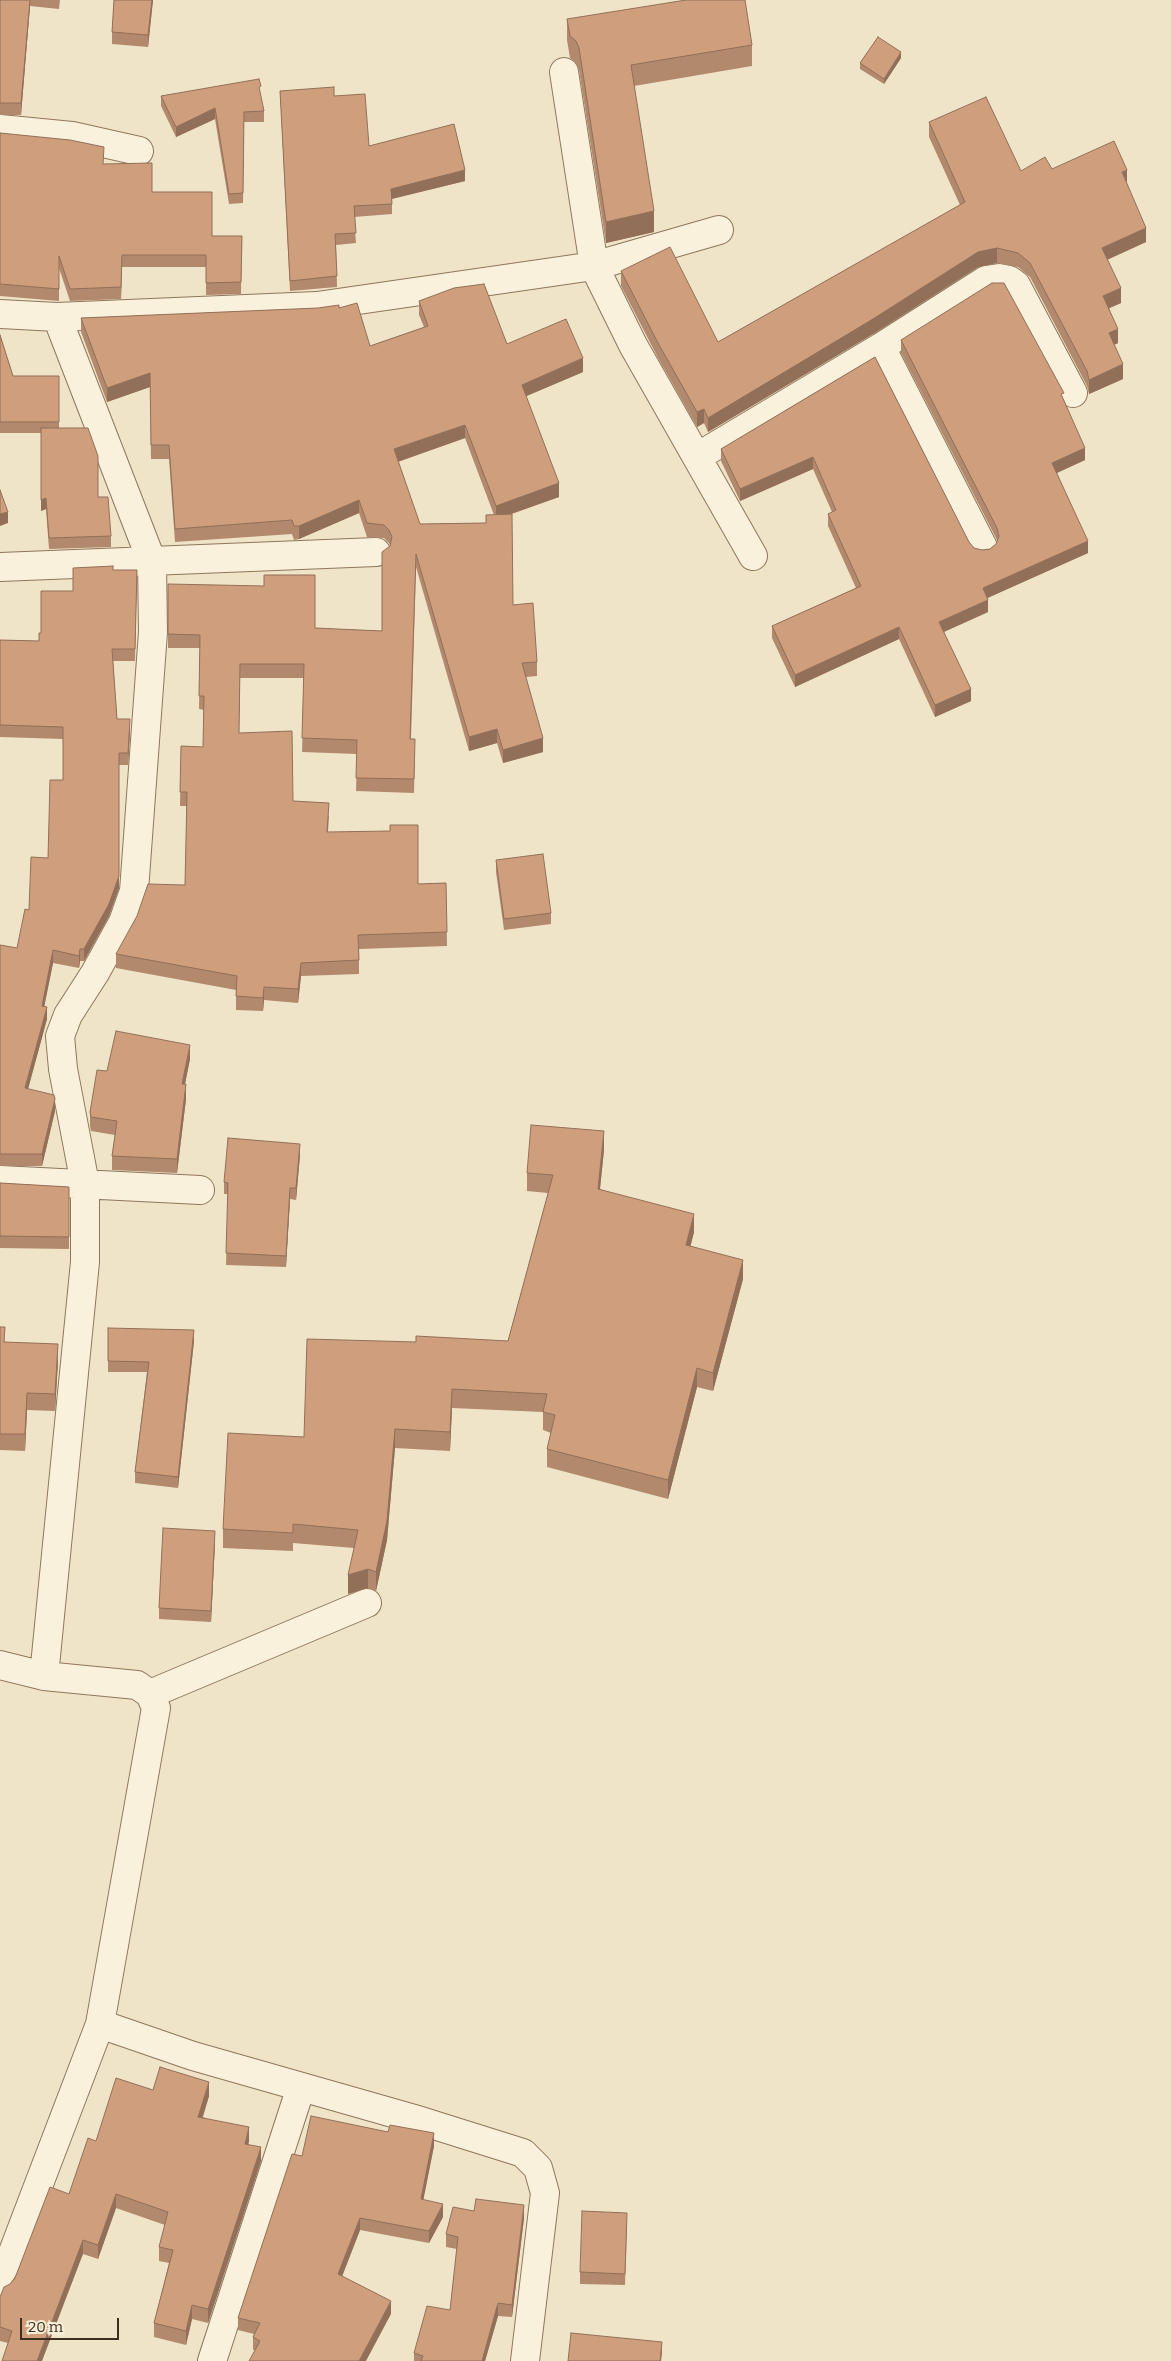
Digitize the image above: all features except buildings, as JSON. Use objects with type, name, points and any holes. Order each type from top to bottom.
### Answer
[{"type":"street","points":[[564,72],[594,266],[633,345],[753,556]]},
{"type":"street","points":[[0,129],[72,136],[139,151]]},
{"type":"street","points":[[0,314],[57,317],[316,306],[594,266],[719,230]]},
{"type":"street","points":[[697,457],[881,347],[986,280],[999,278],[1009,280],[1016,285],[1073,393]]},
{"type":"street","points":[[44,1676],[85,1262],[85,1184],[63,1069],[60,1036],[68,1014],[95,972],[123,922],[134,891],[153,632],[152,562],[57,317]]},
{"type":"street","points":[[881,347],[983,547]]},
{"type":"street","points":[[0,567],[376,552]]},
{"type":"street","points":[[0,1180],[200,1190]]},
{"type":"street","points":[[150,1694],[367,1604]]},
{"type":"street","points":[[0,1664],[44,1676],[137,1685],[150,1694],[156,1708],[100,2024],[0,2286]]},
{"type":"street","points":[[100,2024],[193,2056],[421,2121],[523,2153],[538,2168],[545,2193],[526,2361]]},
{"type":"street","points":[[212,2361],[301,2086]]}]
